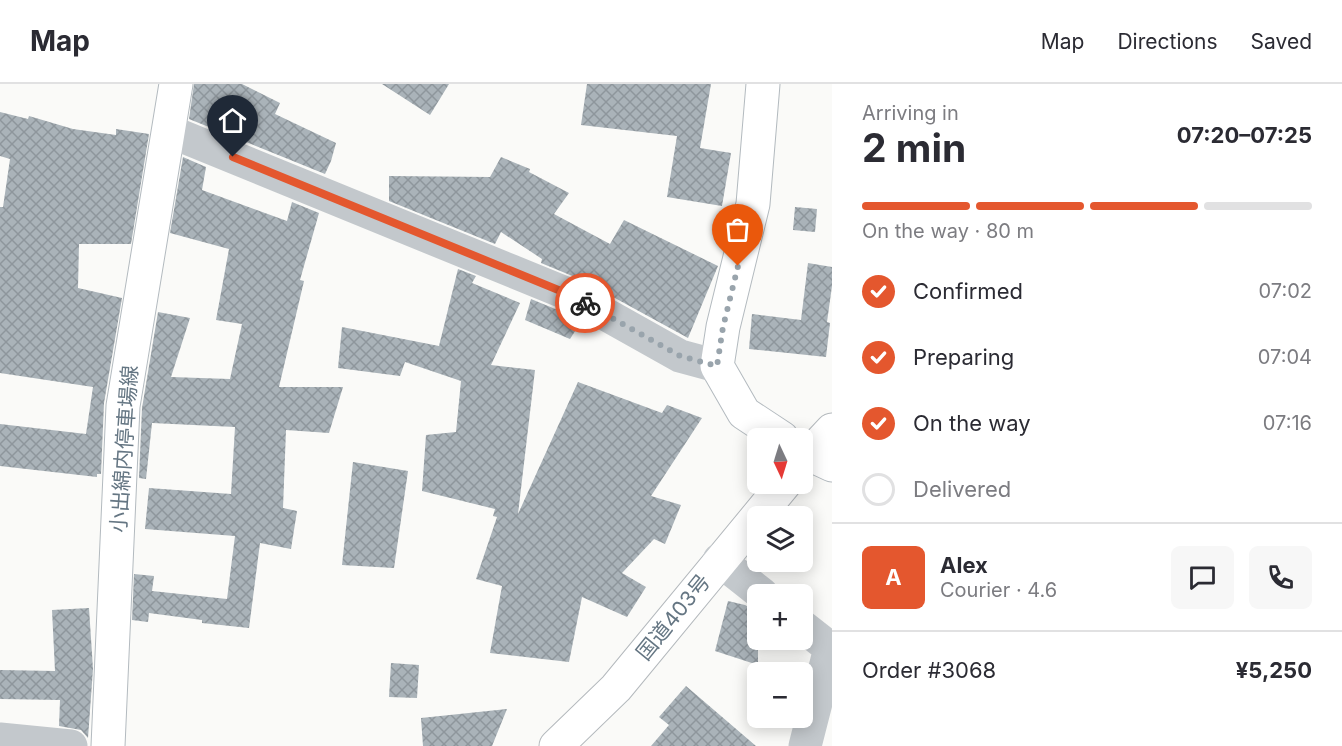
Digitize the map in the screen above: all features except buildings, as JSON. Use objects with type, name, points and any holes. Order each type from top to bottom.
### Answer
[{"type":"main road","name":"小出綿内停車場線","points":[[108,746],[123,406],[176,84]]},
{"type":"main road","points":[[763,84],[753,204],[723,327],[717,366],[744,413],[767,428]]},
{"type":"main road","points":[[813,448],[832,430]]},
{"type":"main road","name":"国道403号","points":[[556,746],[616,688],[776,494]]},
{"type":"street","points":[[169,130],[573,296],[680,356],[717,366]]},
{"type":"street","points":[[719,560],[749,584]]},
{"type":"street","points":[[805,746],[830,648],[813,635]]},
{"type":"street","points":[[0,740],[71,746]]},
{"type":"way so far","points":[[585,303],[680,356],[717,366],[723,327],[738,266]]},
{"type":"route","points":[[233,157],[573,296],[585,303]]}]
